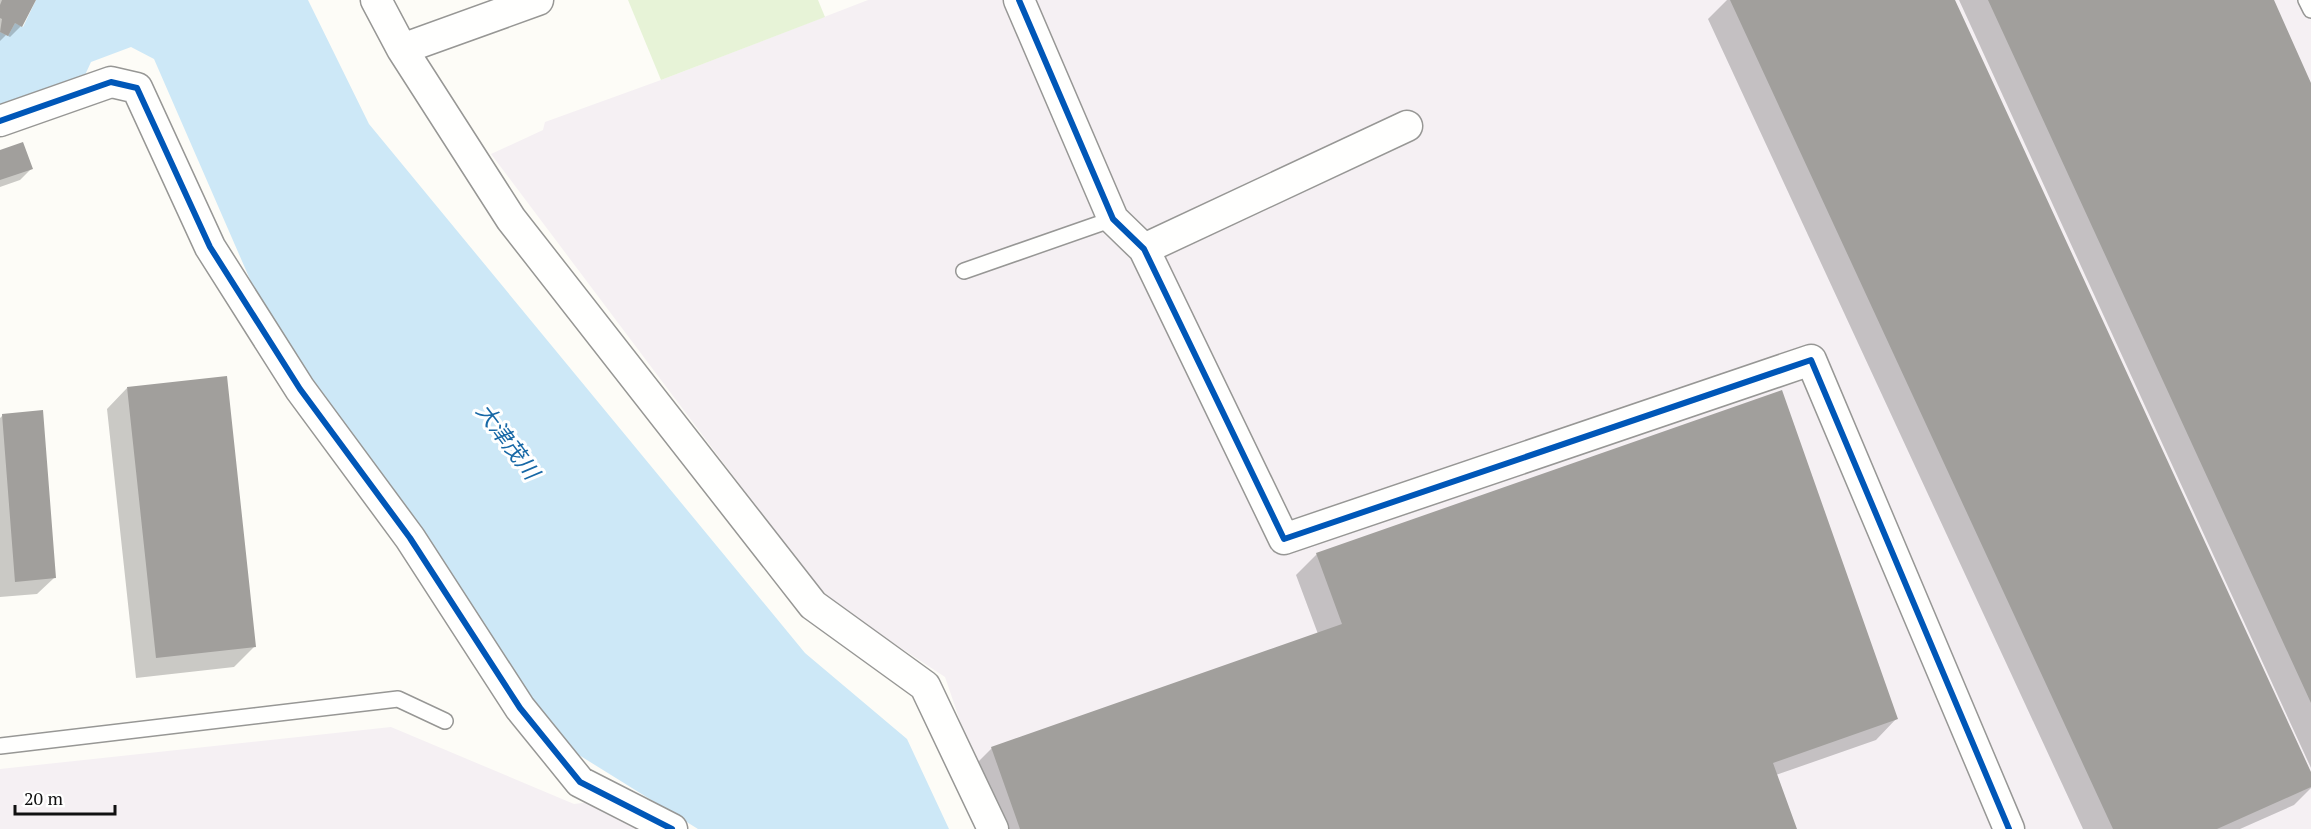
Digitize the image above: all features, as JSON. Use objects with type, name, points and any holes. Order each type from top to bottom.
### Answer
[{"type":"street","points":[[376,0],[402,49],[511,219],[813,605],[926,686],[993,829]]},
{"type":"street","points":[[402,49],[538,0]]},
{"type":"street","points":[[1019,0],[1113,219],[1144,249],[1284,539],[1812,360],[2009,829]]},
{"type":"street","points":[[0,121],[111,82],[137,88],[210,248],[300,389],[410,538],[520,708],[580,782],[672,829]]},
{"type":"street","points":[[1144,249],[1407,126]]},
{"type":"lane","points":[[2306,0],[2311,10]]},
{"type":"lane","points":[[964,271],[1113,219]]},
{"type":"lane","points":[[0,746],[398,699],[445,721]]},
{"type":"shaded area","points":[[868,0],[2311,0],[2311,829],[997,829],[945,677],[825,598],[491,154],[543,130],[545,122]]},
{"type":"shaded area","points":[[391,727],[574,804],[590,802],[648,829],[0,829],[0,769]]},
{"type":"green space","points":[[628,0],[818,0],[825,17],[661,80]]},
{"type":"water","name":"大津茂川","points":[[36,0],[308,0],[369,124],[805,653],[907,739],[949,829],[698,829],[566,747],[262,307],[154,59],[131,47],[91,62],[85,75],[6,108],[0,105],[0,32],[8,36],[15,23],[23,27]]},
{"type":"building","points":[[2,0],[36,0],[22,27],[15,23],[8,36],[0,32]]},
{"type":"building","points":[[1730,0],[1955,0],[2311,772],[2311,787],[2217,829],[2113,829]]},
{"type":"building","points":[[1988,0],[2274,0],[2311,83],[2311,703]]},
{"type":"building","points":[[23,142],[33,169],[0,180],[0,150]]},
{"type":"building","points":[[227,376],[256,647],[156,658],[127,387]]},
{"type":"building","points":[[1782,390],[1898,719],[1773,763],[1797,829],[1020,829],[991,747],[1342,624],[1316,553]]},
{"type":"building","points":[[43,410],[56,578],[15,582],[2,414]]},
{"type":"cycle path","points":[[1019,0],[1113,219],[1144,249],[1284,539],[1811,360],[2009,829]]},
{"type":"cycle path","points":[[0,121],[111,82],[137,88],[210,247],[300,389],[410,538],[520,708],[580,782],[672,829]]}]
